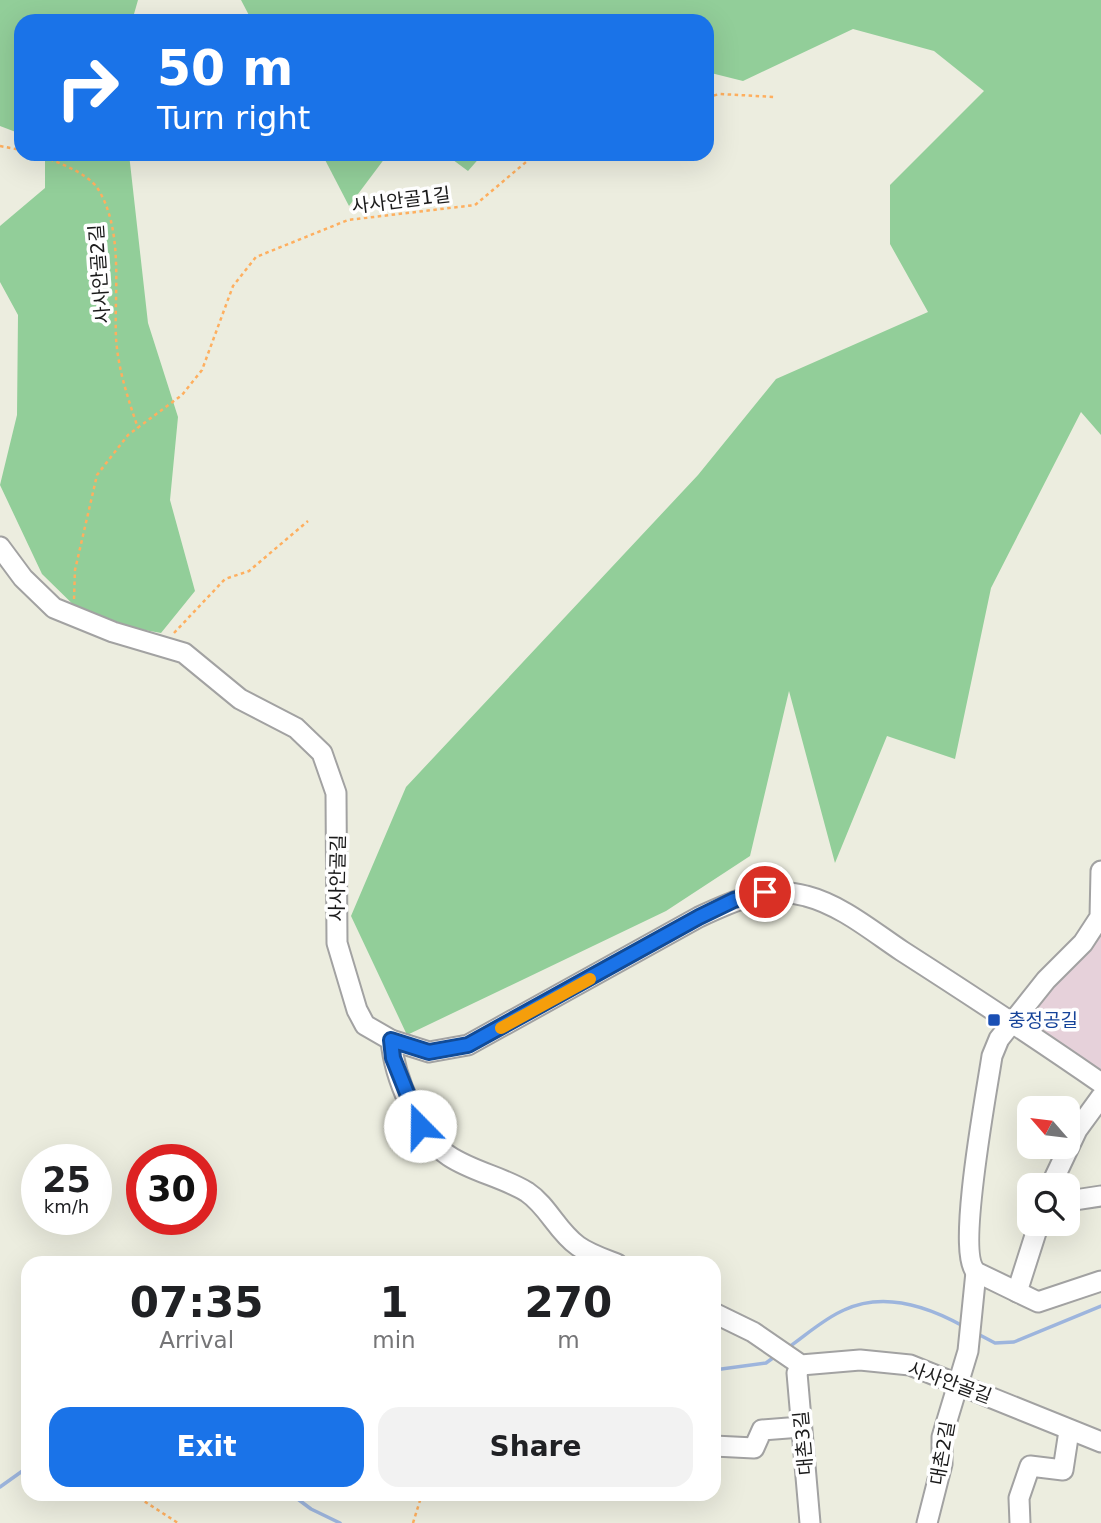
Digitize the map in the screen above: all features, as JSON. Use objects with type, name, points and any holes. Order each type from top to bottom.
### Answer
[{"type":"street","name":"사사안골길","points":[[0,547],[23,578],[54,608],[113,632],[184,653],[240,699],[296,728],[322,753],[336,793],[337,943],[357,1010],[365,1025],[391,1040],[429,1052],[468,1045],[699,917],[734,900],[765,892],[805,895],[839,910],[1014,1022],[1101,1083]]},
{"type":"street","points":[[1101,871],[1100,917],[1083,943],[1046,980],[999,1039],[992,1056],[971,1200],[969,1241],[975,1281],[1017,1292],[1038,1302],[1101,1281]]},
{"type":"street","points":[[391,1040],[393,1058],[420,1126],[432,1141],[448,1156],[526,1191],[541,1203],[577,1246],[599,1256]]},
{"type":"street","points":[[1057,1173],[1077,1130],[1101,1097]]},
{"type":"street","points":[[1080,1199],[1101,1196]]},
{"type":"street","points":[[1017,1292],[1035,1236]]},
{"type":"street","name":"대촌2길","points":[[926,1522],[943,1464],[942,1437],[968,1351],[975,1281]]},
{"type":"street","points":[[721,1317],[766,1341],[797,1362]]},
{"type":"street","name":"사사안골길","points":[[797,1362],[860,1360],[910,1365],[1101,1442]]},
{"type":"street","name":"대촌3길","points":[[797,1362],[810,1523]]},
{"type":"street","points":[[721,1446],[754,1448],[762,1430],[801,1427]]},
{"type":"street","points":[[1020,1523],[1019,1498],[1030,1465],[1063,1470],[1069,1431]]},
{"type":"path","points":[[714,95],[775,97]]},
{"type":"path","name":"사사안골2길","points":[[52,161],[74,171],[97,187],[109,216],[117,279],[116,340],[127,398],[138,428]]},
{"type":"path","name":"사사안골1길","points":[[74,616],[75,570],[97,475],[128,435],[182,395],[202,370],[233,286],[256,257],[348,219],[475,205],[528,161]]},
{"type":"path","points":[[162,645],[225,579],[249,571],[308,521]]},
{"type":"path","points":[[144,1501],[178,1523]]},
{"type":"path","points":[[413,1523],[420,1501]]},
{"type":"shaded area","points":[[1101,932],[1101,1071],[1032,1022],[1037,1007],[1052,986]]},
{"type":"green space","points":[[0,0],[138,0],[134,14],[14,14],[14,131],[0,126]]},
{"type":"green space","points":[[241,0],[1101,0],[1101,435],[1081,412],[991,588],[955,759],[887,736],[835,863],[789,691],[750,856],[666,911],[407,1035],[351,916],[406,787],[698,475],[776,379],[928,312],[890,244],[890,185],[984,91],[934,51],[853,29],[743,81],[714,74],[714,14],[248,14]]},
{"type":"green space","points":[[45,161],[130,161],[148,323],[178,417],[170,500],[195,591],[161,633],[89,620],[42,574],[0,485],[17,415],[18,315],[0,282],[0,226],[45,188]]},
{"type":"green space","points":[[326,161],[383,161],[349,206]]},
{"type":"green space","points":[[454,161],[477,161],[468,171]]},
{"type":"waterway","points":[[789,1347],[837,1313],[859,1304],[874,1302],[890,1301],[920,1307],[963,1326]]},
{"type":"waterway","points":[[976,1333],[995,1343],[1014,1342],[1101,1306]]},
{"type":"waterway","points":[[721,1369],[766,1363],[777,1355]]},
{"type":"waterway","points":[[0,1487],[21,1472]]},
{"type":"waterway","points":[[300,1501],[340,1523]]},
{"type":"slow traffic","points":[[501,1028],[590,979]]},
{"type":"place","name":"충정공길","points":[[994,1020]]},
{"type":"route","points":[[420,1126],[393,1058],[391,1040],[429,1052],[468,1045],[699,917],[734,900],[765,892]]}]
